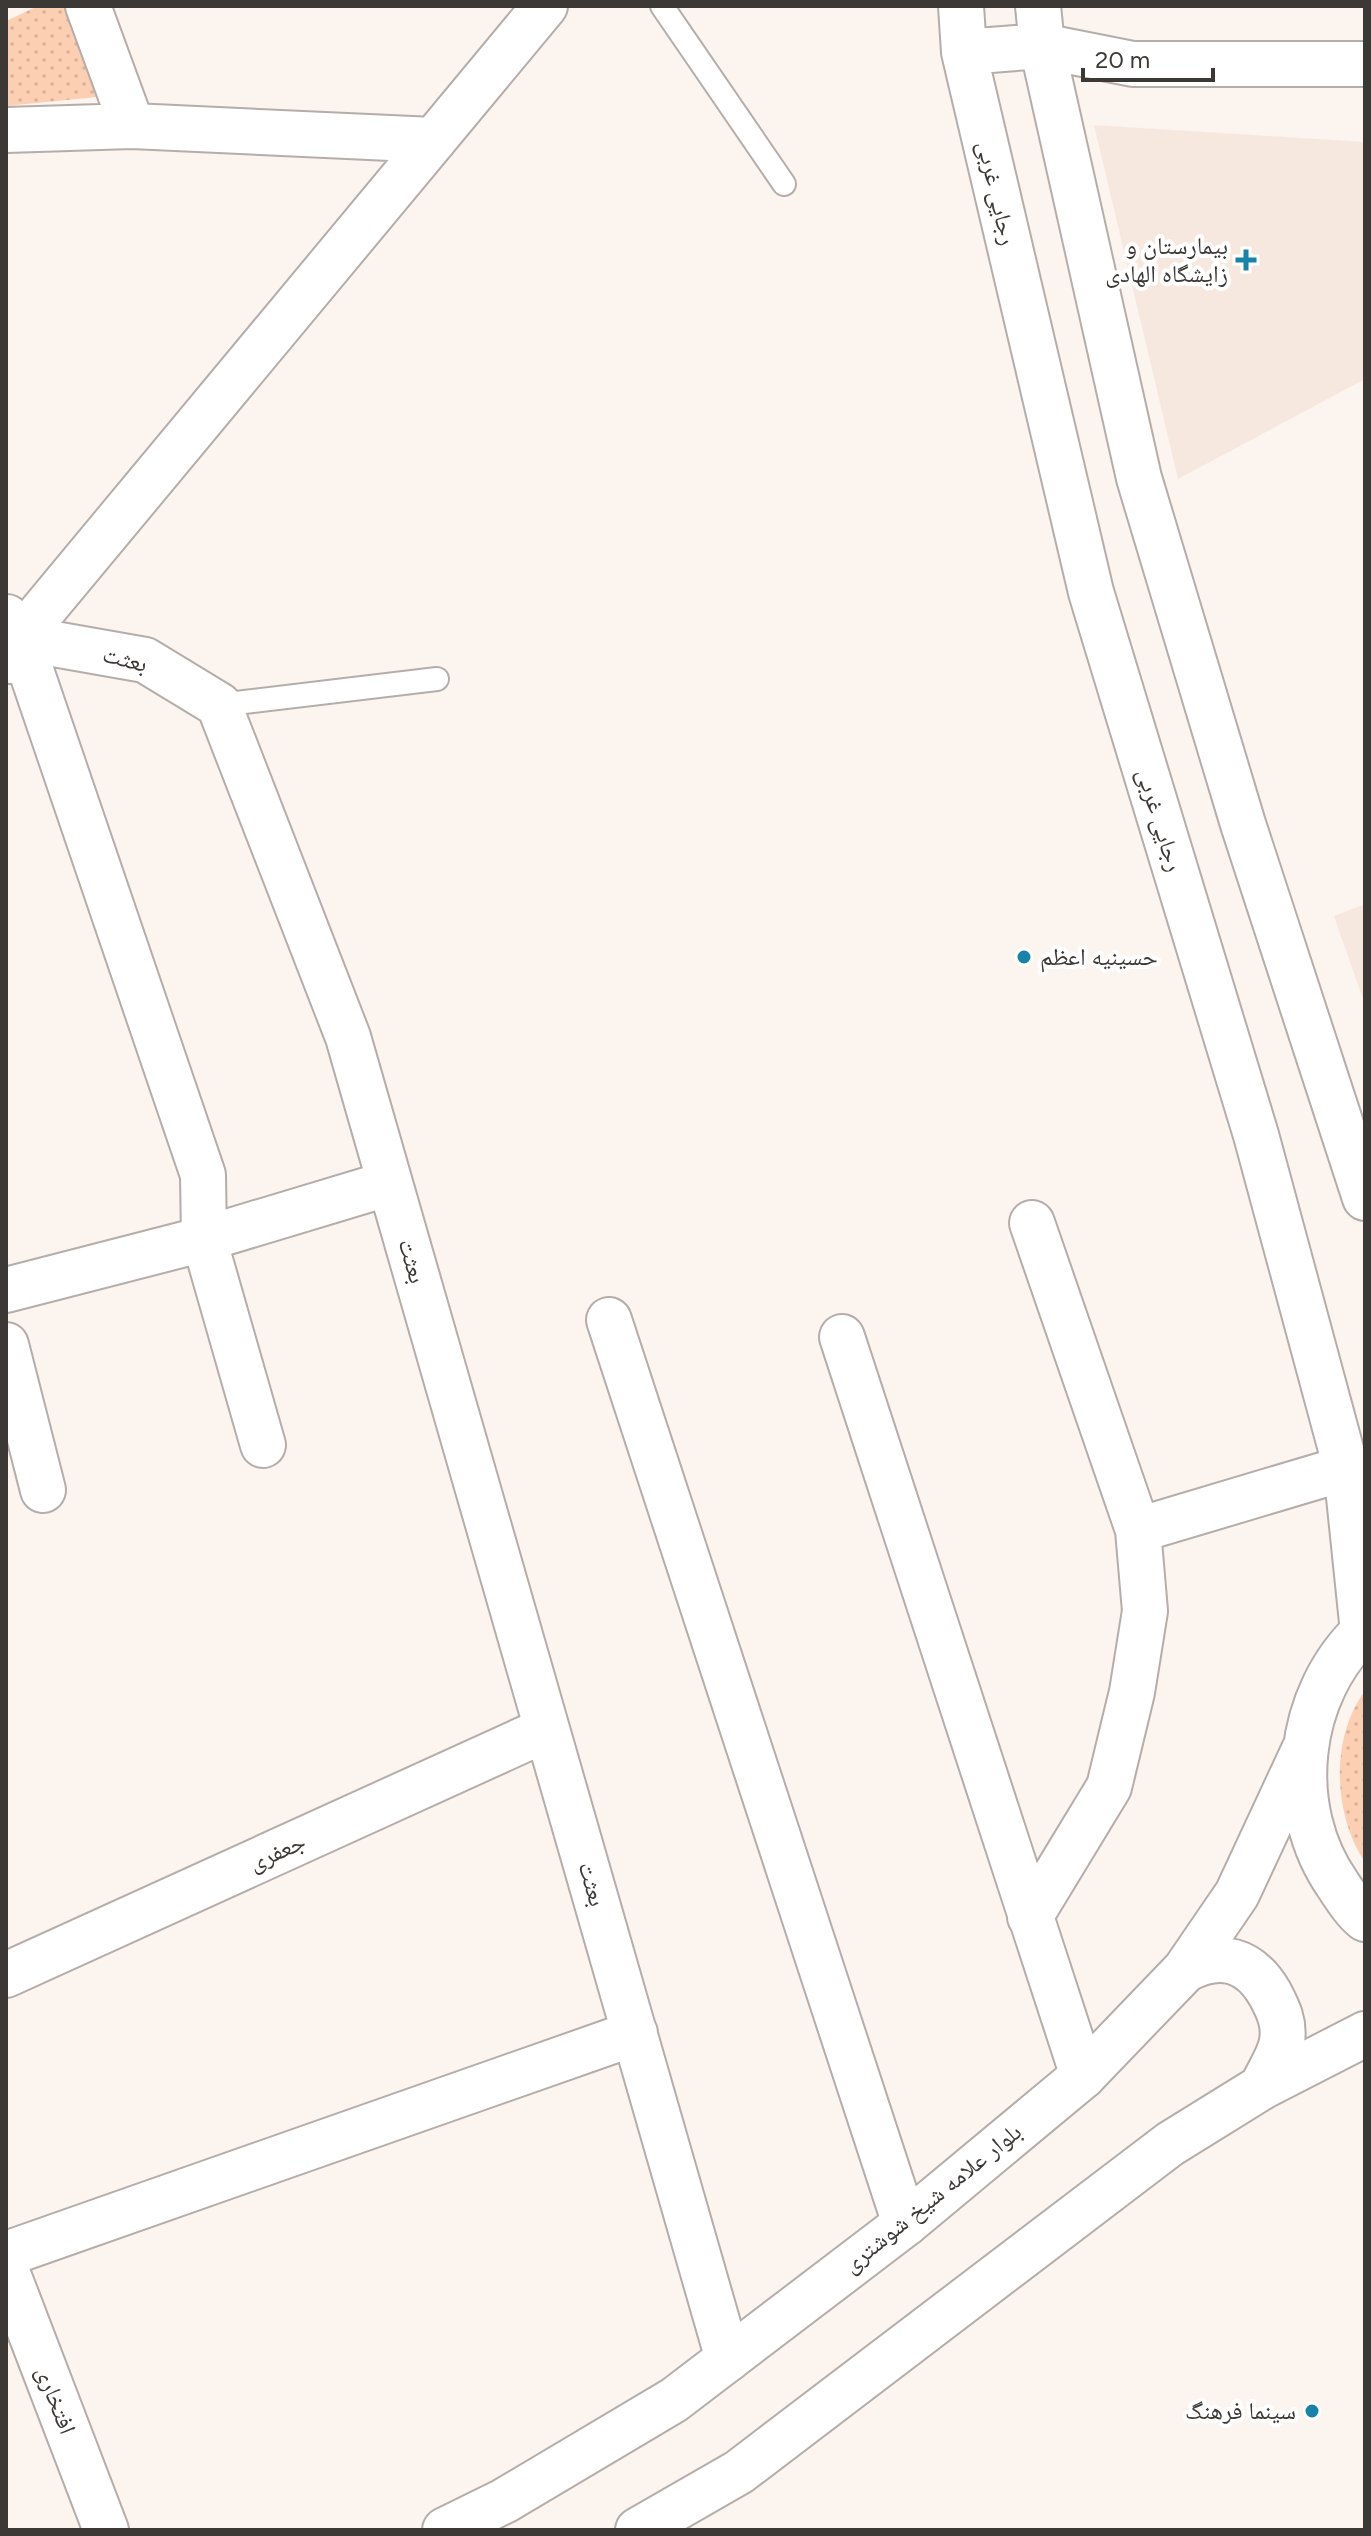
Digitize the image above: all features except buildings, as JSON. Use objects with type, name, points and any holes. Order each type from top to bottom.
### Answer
[{"type":"street","points":[[88,6],[132,126]]},
{"type":"street","name":"رجایی غربی","points":[[961,6],[964,52],[1091,592],[1256,1135],[1346,1468],[1364,1631]]},
{"type":"street","points":[[263,1445],[204,1239],[203,1175],[10,639],[434,140],[526,16]]},
{"type":"street","points":[[964,52],[1040,26],[1133,64],[1365,64]]},
{"type":"street","points":[[1040,26],[1139,478],[1243,824],[1365,1198]]},
{"type":"street","points":[[6,130],[132,126],[434,140]]},
{"type":"street","name":"بعثت","points":[[10,639],[145,660],[219,705],[348,1037],[728,2359]]},
{"type":"street","points":[[6,1290],[204,1239],[390,1183]]},
{"type":"street","points":[[1030,1917],[1109,1787],[1132,1692],[1145,1611],[1138,1530],[1032,1223]]},
{"type":"street","points":[[609,1320],[905,2224]]},
{"type":"street","points":[[842,1337],[1083,2076]]},
{"type":"street","points":[[6,1345],[43,1490]]},
{"type":"street","points":[[1138,1530],[1346,1468]]},
{"type":"street","points":[[1364,1631],[1349,1645],[1319,1694],[1304,1750],[1306,1809],[1324,1866],[1365,1919]]},
{"type":"street","name":"جعفری","points":[[6,1975],[547,1729]]},
{"type":"street","name":"بلوار علامه شیخ شوشتری","points":[[445,2530],[504,2501],[674,2400],[905,2224],[1083,2076],[1185,1970],[1237,1894],[1304,1750]]},
{"type":"street","points":[[1185,1970],[1200,1962],[1217,1959],[1250,1969],[1263,1981],[1279,2009],[1282,2044],[1262,2087]]},
{"type":"street","points":[[6,2254],[635,2033]]},
{"type":"street","points":[[638,2530],[739,2472],[1170,2144],[1262,2087],[1365,2034]]},
{"type":"street","name":"افتخاری","points":[[6,2269],[24,2365],[106,2530]]},
{"type":"lane","points":[[662,6],[784,184]]},
{"type":"lane","points":[[219,705],[437,679]]},
{"type":"shaded area","points":[[38,6],[68,6],[97,97],[6,106],[6,21]]},
{"type":"shaded area","name":"بیمارستان و زایشگاه الهادی","points":[[1094,125],[1365,142],[1365,379],[1178,479]]},
{"type":"shaded area","points":[[1365,904],[1365,1005],[1334,916]]},
{"type":"shaded area","points":[[1365,1691],[1365,1862],[1347,1822],[1340,1776],[1346,1731]]},
{"type":"place","name":"بیمارستان و زایشگاه الهادی","points":[[1246,260]]},
{"type":"place","name":"حسینیه اعظم","points":[[1024,957]]},
{"type":"place","name":"سینما فرهنگ","points":[[1312,2411]]}]
